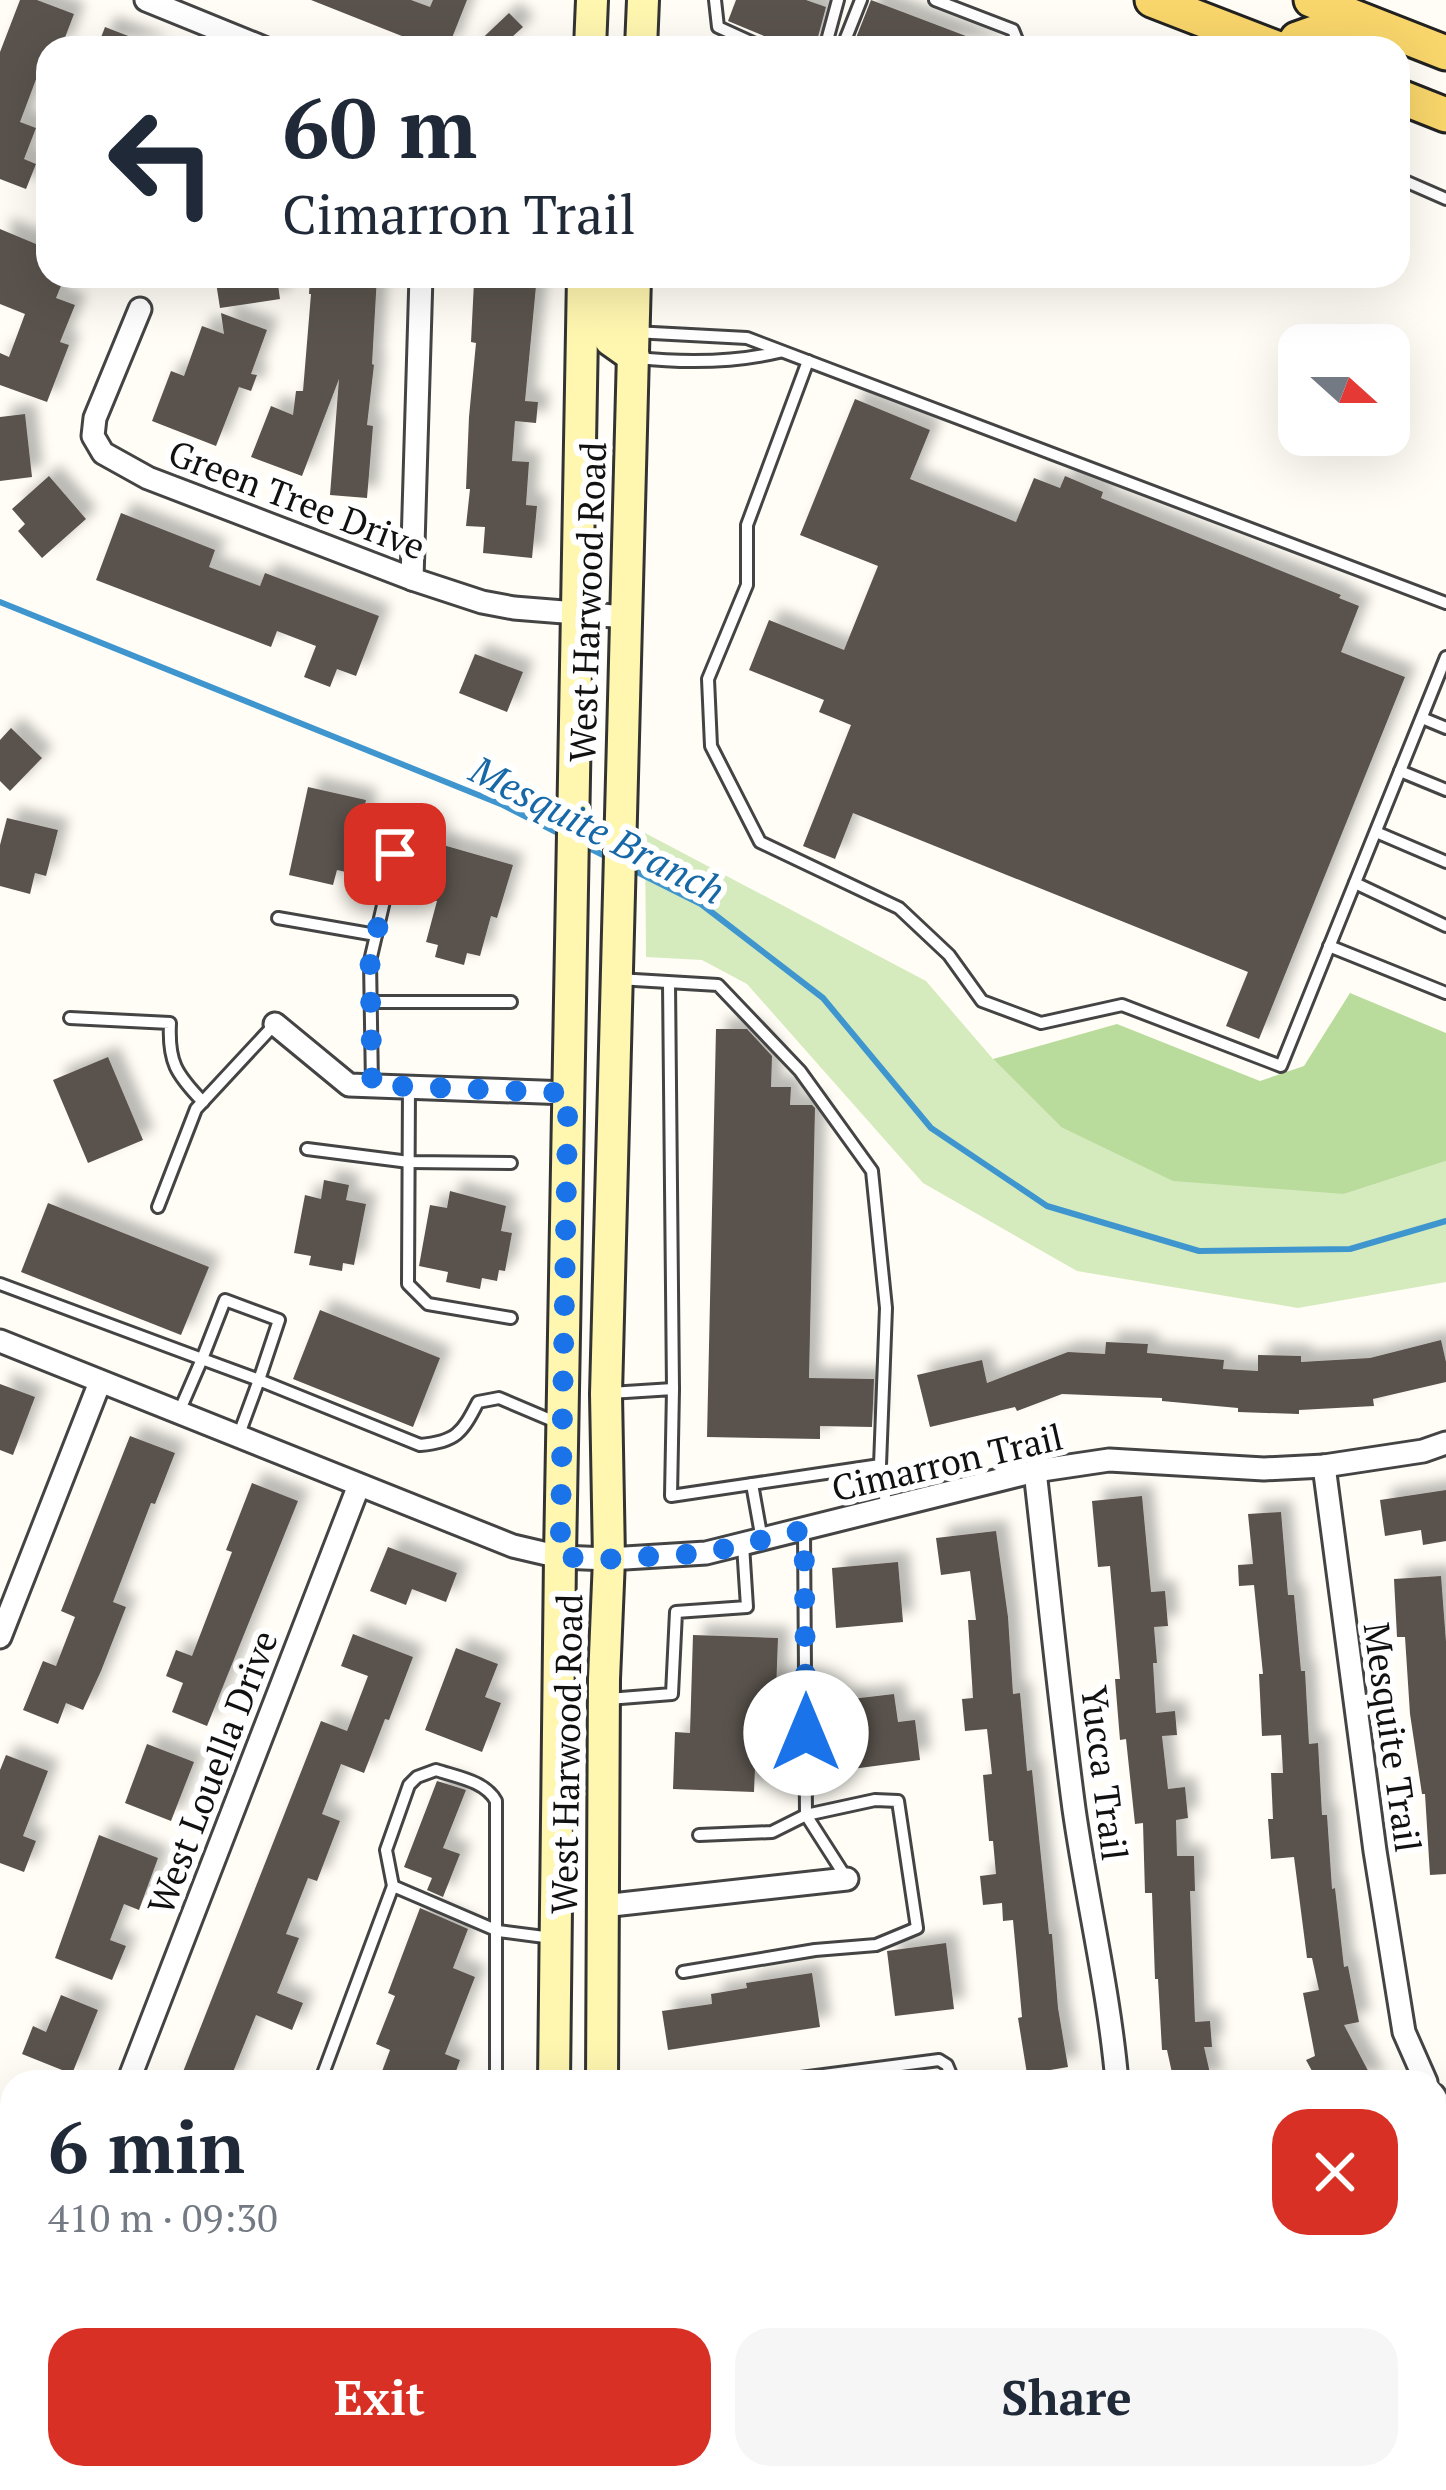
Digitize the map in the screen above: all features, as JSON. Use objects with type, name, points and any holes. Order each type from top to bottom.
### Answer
[{"type":"main road","points":[[590,36],[592,0]]},
{"type":"main road","points":[[643,0],[645,36]]},
{"type":"main road","points":[[1311,0],[1381,36]]},
{"type":"main road","points":[[1164,5],[1208,36]]},
{"type":"main road","points":[[1164,5],[1245,36]]},
{"type":"main road","points":[[1410,45],[1446,52]]},
{"type":"main road","points":[[1410,101],[1446,115]]},
{"type":"main road","name":"West Harwood Road","points":[[554,2070],[584,288]]},
{"type":"main road","points":[[607,288],[610,340],[633,345]]},
{"type":"main road","name":"West Harwood Road","points":[[602,2070],[609,1559],[606,1394],[635,288]]},
{"type":"street","points":[[146,0],[234,36]]},
{"type":"street","points":[[412,579],[421,288]]},
{"type":"street","name":"Green Tree Drive","points":[[140,309],[95,418],[93,436],[103,453],[148,478],[482,602],[626,617]]},
{"type":"street","points":[[275,1024],[349,1085],[568,1093]]},
{"type":"street","name":"Cimarron Trail","points":[[0,1341],[513,1546],[560,1557],[706,1553],[1035,1471],[1108,1460],[1264,1469],[1324,1466],[1423,1451],[1446,1443]]},
{"type":"street","points":[[0,1637],[100,1382]]},
{"type":"street","name":"Mesquite Trail","points":[[1324,1466],[1375,1851],[1404,2032],[1421,2070]]},
{"type":"street","name":"Yucca Trail","points":[[1035,1471],[1074,1810],[1111,2012],[1117,2070]]},
{"type":"street","name":"West Louella Drive","points":[[133,2070],[359,1485]]},
{"type":"street","points":[[603,1906],[847,1879]]},
{"type":"lane","points":[[715,0],[718,27],[738,36]]},
{"type":"lane","points":[[828,36],[838,0]]},
{"type":"lane","points":[[847,36],[861,0]]},
{"type":"lane","points":[[935,0],[1012,30],[1016,36]]},
{"type":"lane","points":[[1410,183],[1446,199]]},
{"type":"lane","points":[[633,345],[747,338],[1446,603]]},
{"type":"lane","points":[[633,345],[669,362],[742,360],[782,351]]},
{"type":"lane","points":[[808,361],[747,525],[747,585],[708,679],[711,746],[760,842],[899,908],[949,956],[982,1000],[1041,1023],[1122,1005],[1281,1066],[1446,657]]},
{"type":"lane","points":[[1422,718],[1446,728]]},
{"type":"lane","points":[[1400,771],[1446,790]]},
{"type":"lane","points":[[1376,832],[1446,862]]},
{"type":"lane","points":[[372,1085],[370,961],[395,854]]},
{"type":"lane","points":[[1355,883],[1446,926]]},
{"type":"lane","points":[[278,918],[376,934]]},
{"type":"lane","points":[[1330,946],[1446,993]]},
{"type":"lane","points":[[616,979],[718,985],[800,1071],[872,1171],[886,1308],[880,1465],[887,1509]]},
{"type":"lane","points":[[669,983],[671,1496],[880,1465]]},
{"type":"lane","points":[[370,1002],[511,1002]]},
{"type":"lane","points":[[70,1018],[170,1023],[169,1050],[178,1076],[203,1102]]},
{"type":"lane","points":[[158,1207],[196,1109],[275,1024]]},
{"type":"lane","points":[[409,1087],[408,1284],[428,1304],[511,1318]]},
{"type":"lane","points":[[307,1149],[409,1162],[511,1163]]},
{"type":"lane","points":[[0,1284],[420,1445],[444,1443],[464,1430],[478,1402],[499,1398],[562,1425]]},
{"type":"lane","points":[[179,1413],[225,1300],[279,1320],[238,1437]]},
{"type":"lane","points":[[606,1394],[673,1389]]},
{"type":"lane","points":[[604,1700],[672,1694],[676,1612],[747,1607],[752,1484]]},
{"type":"lane","points":[[804,1530],[806,1815],[847,1879]]},
{"type":"lane","points":[[324,2070],[393,1886],[386,1850],[409,1785],[436,1770],[486,1787],[496,1801],[496,2070]]},
{"type":"lane","points":[[683,1972],[815,1950],[875,1946],[917,1928],[898,1801],[806,1815],[772,1832],[699,1835]]},
{"type":"lane","points":[[393,1886],[498,1931],[556,1939]]},
{"type":"lane","points":[[862,2070],[939,2060],[949,2070]]},
{"type":"green space","points":[[645,833],[926,981],[993,1059],[1061,1127],[1344,1194],[1446,1161],[1446,1282],[1298,1308],[1077,1271],[923,1183],[747,984],[702,960],[646,957]]},
{"type":"green space","points":[[1350,993],[1446,1033],[1446,1161],[1344,1194],[1173,1181],[1061,1127],[993,1059],[1117,1024],[1260,1081],[1304,1066]]},
{"type":"building","points":[[20,0],[37,0],[74,14],[66,36],[36,36],[36,79],[20,122],[36,128],[24,159],[36,164],[26,189],[0,179],[0,52]]},
{"type":"building","points":[[311,0],[411,0],[430,7],[433,0],[467,0],[453,36],[402,36]]},
{"type":"building","points":[[736,0],[806,0],[826,7],[818,36],[764,36],[728,21]]},
{"type":"building","points":[[871,0],[966,36],[857,36]]},
{"type":"building","points":[[509,13],[523,27],[513,36],[485,36]]},
{"type":"building","points":[[105,27],[128,36],[102,36]]},
{"type":"building","points":[[0,229],[36,244],[36,288],[60,288],[56,298],[75,305],[60,342],[69,345],[47,402],[0,385],[0,353],[9,357],[25,314],[0,304]]},
{"type":"building","points":[[217,288],[278,288],[280,299],[220,308]]},
{"type":"building","points":[[309,288],[376,288],[367,498],[330,495],[339,379],[302,476],[251,457],[271,406],[293,415],[296,391],[303,391]]},
{"type":"building","points":[[474,288],[536,288],[525,401],[538,402],[536,423],[515,421],[512,461],[529,462],[526,505],[537,506],[532,558],[483,553],[485,527],[466,526],[476,343],[471,342]]},
{"type":"building","points":[[221,313],[267,330],[251,374],[257,375],[251,391],[239,387],[216,446],[152,421],[171,371],[184,376],[202,326],[224,334]]},
{"type":"building","points":[[855,399],[930,430],[910,479],[1016,522],[1034,478],[1060,488],[1065,476],[1103,492],[1101,498],[1341,595],[1339,598],[1359,606],[1341,652],[1405,677],[1259,1039],[1226,1026],[1248,972],[853,813],[835,859],[803,846],[851,725],[819,712],[824,700],[749,670],[769,620],[844,650],[878,566],[800,535]]},
{"type":"building","points":[[25,414],[32,477],[0,481],[0,417]]},
{"type":"building","points":[[49,476],[86,519],[42,558],[18,531],[25,524],[12,509]]},
{"type":"building","points":[[121,513],[215,550],[209,567],[260,586],[265,573],[379,616],[356,676],[337,669],[330,687],[304,677],[316,646],[277,631],[271,647],[96,580]]},
{"type":"building","points":[[475,654],[523,672],[507,712],[459,693]]},
{"type":"building","points":[[11,728],[42,758],[10,791],[0,781],[0,740]]},
{"type":"building","points":[[308,787],[366,800],[350,873],[337,870],[333,885],[289,875]]},
{"type":"building","points":[[7,818],[58,830],[46,876],[35,873],[30,894],[0,886],[0,845]]},
{"type":"building","points":[[436,843],[513,865],[480,956],[467,953],[464,965],[435,957],[438,945],[426,942],[437,901],[421,897]]},
{"type":"building","points":[[716,1029],[747,1029],[772,1056],[771,1087],[791,1087],[790,1105],[815,1108],[809,1378],[874,1379],[872,1427],[820,1426],[820,1439],[707,1437]]},
{"type":"building","points":[[108,1057],[143,1140],[88,1163],[53,1080]]},
{"type":"building","points":[[324,1180],[349,1185],[346,1200],[366,1204],[354,1265],[343,1263],[342,1271],[309,1265],[311,1256],[294,1253],[305,1195],[321,1199]]},
{"type":"building","points":[[450,1191],[506,1206],[501,1231],[512,1233],[505,1271],[499,1270],[497,1281],[482,1278],[480,1289],[446,1282],[448,1272],[419,1266],[430,1205],[447,1208]]},
{"type":"building","points":[[48,1203],[209,1267],[181,1335],[21,1272]]},
{"type":"building","points":[[320,1310],[440,1358],[413,1427],[293,1379]]},
{"type":"building","points":[[1441,1340],[1446,1382],[1373,1399],[1374,1406],[1299,1410],[1299,1414],[1238,1412],[1238,1408],[1162,1398],[1062,1394],[1017,1411],[1015,1407],[930,1427],[917,1375],[982,1360],[987,1383],[1068,1352],[1105,1354],[1106,1342],[1148,1344],[1147,1353],[1224,1360],[1223,1369],[1258,1371],[1258,1355],[1301,1356],[1301,1362],[1370,1358]]},
{"type":"building","points":[[0,1384],[35,1397],[13,1455],[0,1450]]},
{"type":"building","points":[[130,1436],[175,1453],[113,1602],[126,1607],[101,1671],[83,1710],[66,1703],[58,1724],[23,1710],[43,1661],[56,1666],[75,1617],[61,1611]]},
{"type":"building","points":[[252,1483],[298,1501],[207,1726],[172,1712],[183,1683],[166,1676],[176,1650],[192,1656],[232,1552],[226,1550]]},
{"type":"building","points":[[1446,1490],[1446,1541],[1423,1545],[1421,1530],[1385,1536],[1380,1500]]},
{"type":"building","points":[[1142,1496],[1151,1592],[1165,1591],[1168,1626],[1154,1627],[1156,1713],[1175,1711],[1177,1735],[1162,1736],[1168,1789],[1185,1787],[1188,1818],[1176,1820],[1177,1856],[1194,1856],[1195,1891],[1190,1891],[1195,2022],[1210,2021],[1212,2047],[1204,2047],[1209,2070],[1171,2070],[1167,2050],[1162,2050],[1152,1893],[1145,1893],[1143,1823],[1135,1824],[1126,1739],[1120,1740],[1110,1566],[1098,1567],[1092,1501]]},
{"type":"building","points":[[1281,1512],[1288,1595],[1294,1595],[1301,1671],[1305,1671],[1309,1744],[1318,1743],[1332,1889],[1344,1967],[1348,1966],[1359,2022],[1344,2025],[1368,2070],[1311,2070],[1306,2060],[1315,2056],[1303,1993],[1319,1990],[1312,1958],[1307,1958],[1294,1857],[1271,1859],[1271,1773],[1283,1773],[1281,1735],[1262,1736],[1259,1674],[1263,1674],[1254,1585],[1239,1586],[1238,1565],[1253,1564],[1248,1514]]},
{"type":"building","points":[[996,1531],[1013,1694],[1020,1693],[1027,1771],[1032,1770],[1068,2067],[1026,2070],[1018,2018],[1022,2017],[1013,1920],[1003,1921],[1002,1903],[983,1905],[980,1876],[996,1874],[983,1775],[992,1774],[987,1729],[965,1731],[962,1699],[973,1698],[968,1620],[976,1620],[970,1571],[941,1575],[936,1538]]},
{"type":"building","points":[[388,1547],[457,1573],[446,1602],[412,1589],[406,1605],[370,1591]]},
{"type":"building","points":[[898,1562],[903,1622],[836,1628],[832,1568]]},
{"type":"building","points":[[1441,1576],[1446,1642],[1446,1874],[1430,1875],[1425,1794],[1410,1714],[1405,1637],[1397,1637],[1394,1579]]},
{"type":"building","points":[[353,1634],[413,1657],[364,1773],[341,1764],[322,1814],[340,1821],[317,1881],[308,1878],[286,1934],[299,1938],[277,1993],[303,2003],[292,2030],[256,2015],[234,2070],[184,2070],[321,1721],[347,1731],[368,1676],[341,1666]]},
{"type":"building","points":[[693,1635],[778,1638],[775,1718],[757,1718],[754,1792],[673,1789],[675,1732],[690,1733]]},
{"type":"building","points":[[456,1648],[498,1664],[485,1697],[501,1703],[482,1752],[425,1730]]},
{"type":"building","points":[[894,1694],[898,1722],[915,1720],[920,1760],[852,1769],[843,1700]]},
{"type":"building","points":[[147,1744],[194,1762],[171,1821],[125,1803]]},
{"type":"building","points":[[6,1755],[48,1771],[23,1836],[36,1841],[24,1872],[0,1863],[0,1770]]},
{"type":"building","points":[[437,1781],[466,1790],[443,1848],[460,1854],[443,1897],[427,1890],[432,1878],[404,1867]]},
{"type":"building","points":[[99,1835],[158,1858],[139,1910],[124,1904],[110,1940],[126,1946],[112,1980],[55,1958]]},
{"type":"building","points":[[420,1908],[468,1929],[453,1968],[475,1977],[445,2054],[460,2060],[456,2070],[382,2070],[390,2050],[376,2044],[395,1996],[388,1993]]},
{"type":"building","points":[[946,1943],[954,2009],[895,2016],[887,1951]]},
{"type":"building","points":[[812,1973],[820,2027],[668,2050],[662,2011],[712,2004],[711,1994],[747,1988],[746,1983]]},
{"type":"building","points":[[61,1995],[98,2010],[74,2070],[22,2054],[33,2026],[46,2032]]},
{"type":"waterway","name":"Mesquite Branch","points":[[0,602],[503,805],[560,834]]},
{"type":"waterway","name":"Mesquite Branch","points":[[583,845],[609,858]]},
{"type":"waterway","name":"Mesquite Branch","points":[[631,869],[701,904],[823,998],[931,1128],[1047,1206],[1199,1251],[1350,1249],[1446,1221]]},
{"type":"route","points":[[395,854],[370,961],[372,1085],[568,1093],[560,1557],[706,1553],[804,1530],[806,1733]]}]
